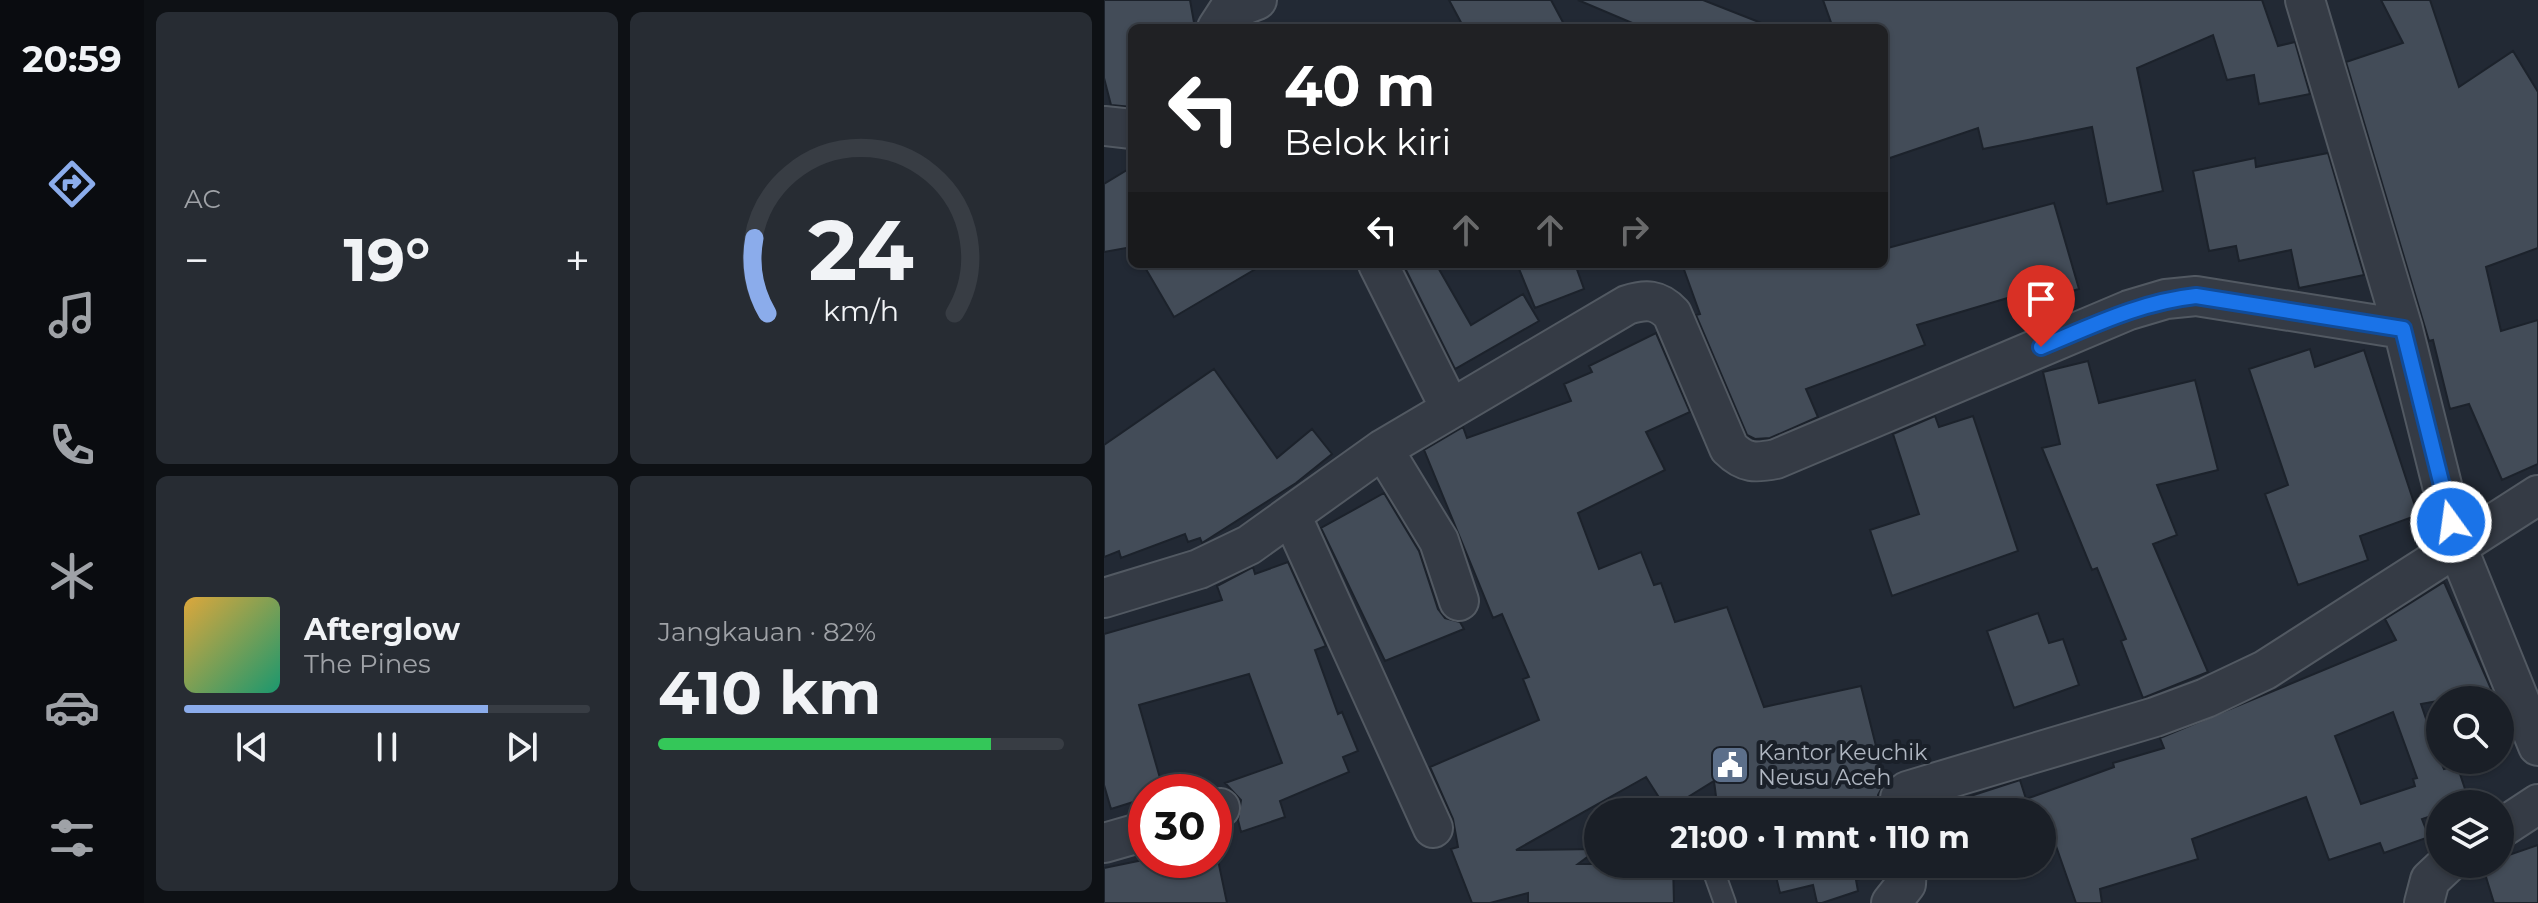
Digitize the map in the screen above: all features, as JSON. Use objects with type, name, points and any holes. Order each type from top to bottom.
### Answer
[{"type":"street","points":[[1220,24],[1228,11],[1257,0]]},
{"type":"street","points":[[2305,0],[2403,329],[2458,549],[2538,746]]},
{"type":"street","points":[[1104,126],[1128,129]]},
{"type":"street","points":[[1380,268],[1450,408]]},
{"type":"street","points":[[1104,598],[1199,569],[1249,545],[1383,449],[1627,305],[1644,299],[1661,303],[1672,314],[1729,448],[1739,458],[1753,463],[1776,459],[2129,310],[2166,299],[2196,296],[2221,299],[2403,329]]},
{"type":"street","points":[[1383,449],[1439,541],[1459,601]]},
{"type":"street","points":[[1900,798],[1907,791],[2155,717],[2265,670],[2538,495]]},
{"type":"street","points":[[1292,517],[1433,828]]},
{"type":"street","points":[[2514,820],[2538,804]]},
{"type":"street","points":[[1104,843],[1128,836]]},
{"type":"street","points":[[1891,903],[1906,884],[1906,878]]},
{"type":"street","points":[[2424,903],[2432,878]]},
{"type":"lane","points":[[1716,878],[1725,903]]},
{"type":"building","points":[[1104,0],[1190,0],[1194,24],[1128,24],[1128,107],[1111,105],[1104,78]]},
{"type":"building","points":[[1449,0],[1551,0],[1564,24],[1462,24]]},
{"type":"building","points":[[1578,0],[1703,0],[1764,24],[1635,24]]},
{"type":"building","points":[[1823,0],[2262,0],[2278,46],[2295,42],[2310,94],[2259,104],[2254,75],[2227,80],[2213,35],[2137,68],[2163,191],[2107,204],[2092,127],[1983,149],[1978,128],[1888,159],[1888,24],[1832,24]]},
{"type":"building","points":[[2381,0],[2430,0],[2459,87],[2513,51],[2538,92],[2538,248],[2486,267],[2501,331],[2538,320],[2538,464],[2502,480],[2469,404],[2450,409],[2433,340],[2429,341],[2346,62],[2403,43]]},
{"type":"building","points":[[2328,153],[2364,275],[2299,288],[2291,250],[2239,261],[2236,246],[2209,251],[2193,171],[2255,158],[2256,167]]},
{"type":"building","points":[[1128,169],[1128,248],[1104,252],[1104,184]]},
{"type":"building","points":[[2054,203],[2079,289],[2024,304],[2021,294],[1917,325],[1925,345],[1806,389],[1818,417],[1770,438],[1755,439],[1747,435],[1696,315],[1700,314],[1683,268],[1888,268],[1888,248]]},
{"type":"building","points":[[1145,268],[1257,268],[1174,317]]},
{"type":"building","points":[[1405,268],[1438,268],[1471,325],[1523,294],[1539,321],[1455,369]]},
{"type":"building","points":[[1519,268],[1576,268],[1584,289],[1535,308]]},
{"type":"building","points":[[1656,333],[1690,412],[1646,432],[1665,470],[1578,513],[1599,569],[1641,552],[1654,585],[1661,583],[1675,622],[1727,607],[1764,707],[1861,686],[1885,782],[1878,798],[1716,798],[1714,781],[1686,798],[1659,798],[1646,777],[1609,798],[1584,798],[1584,812],[1516,850],[1584,849],[1584,860],[1578,864],[1584,864],[1584,878],[1673,878],[1674,903],[1528,903],[1528,893],[1490,903],[1472,903],[1451,849],[1458,847],[1453,819],[1430,767],[1539,720],[1523,679],[1529,677],[1502,614],[1493,618],[1424,450],[1463,427],[1467,438],[1571,401],[1564,384],[1592,372],[1589,366]]},
{"type":"building","points":[[2310,349],[2315,367],[2364,350],[2418,515],[2360,536],[2368,560],[2298,585],[2265,494],[2288,485],[2249,369]]},
{"type":"building","points":[[2088,361],[2099,403],[2195,380],[2218,470],[2157,485],[2177,535],[2153,544],[2208,672],[2143,698],[2121,641],[2126,639],[2097,568],[2092,570],[2042,448],[2060,444],[2043,372]]},
{"type":"building","points":[[1214,369],[1277,458],[1312,429],[1332,454],[1296,483],[1202,543],[1200,538],[1188,542],[1185,534],[1121,558],[1119,551],[1104,557],[1104,445]]},
{"type":"building","points":[[1935,416],[1939,427],[1973,416],[2018,551],[1892,596],[1870,530],[1919,514],[1893,434]]},
{"type":"building","points":[[1384,493],[1419,551],[1438,609],[1445,618],[1460,622],[1464,629],[1385,661],[1321,528]]},
{"type":"building","points":[[1288,562],[1326,646],[1315,650],[1338,714],[1342,712],[1358,751],[1343,757],[1349,772],[1280,801],[1285,817],[1241,832],[1238,820],[1241,800],[1232,790],[1232,781],[1282,763],[1249,674],[1139,705],[1159,774],[1128,774],[1128,804],[1111,809],[1104,785],[1104,634],[1222,600],[1217,586],[1253,567],[1255,574]]},
{"type":"building","points":[[2444,582],[2490,686],[2426,686],[2426,703],[2421,704],[2426,719],[2426,774],[2460,774],[2465,790],[2426,790],[2426,818],[2422,819],[2426,838],[2384,853],[2380,843],[2329,860],[2306,797],[2192,839],[2198,859],[2100,889],[2102,903],[2076,903],[2056,846],[2056,798],[2029,798],[2114,767],[2113,763],[2164,748],[2160,738],[2396,640],[2385,619]],"holes":[[[2393,712],[2417,778],[2413,779],[2415,786],[2361,804],[2335,736]]]},
{"type":"building","points":[[2038,613],[2049,643],[2063,639],[2079,685],[2014,708],[1987,631]]},
{"type":"building","points":[[2020,780],[2026,798],[1964,798]]},
{"type":"building","points":[[2538,845],[2538,903],[2494,903],[2486,878],[2514,878],[2514,853]]},
{"type":"building","points":[[1128,863],[1128,878],[1222,878],[1227,903],[1104,903],[1104,868]]},
{"type":"building","points":[[1776,878],[1864,878],[1856,880],[1858,891],[1822,903],[1817,903],[1813,885],[1780,893]]},
{"type":"place","name":"Kantor Keuchik Neusu Aceh","points":[[1730,765]]},
{"type":"route","points":[[2041,347],[2129,310],[2166,299],[2196,296],[2403,329],[2451,522]]}]
